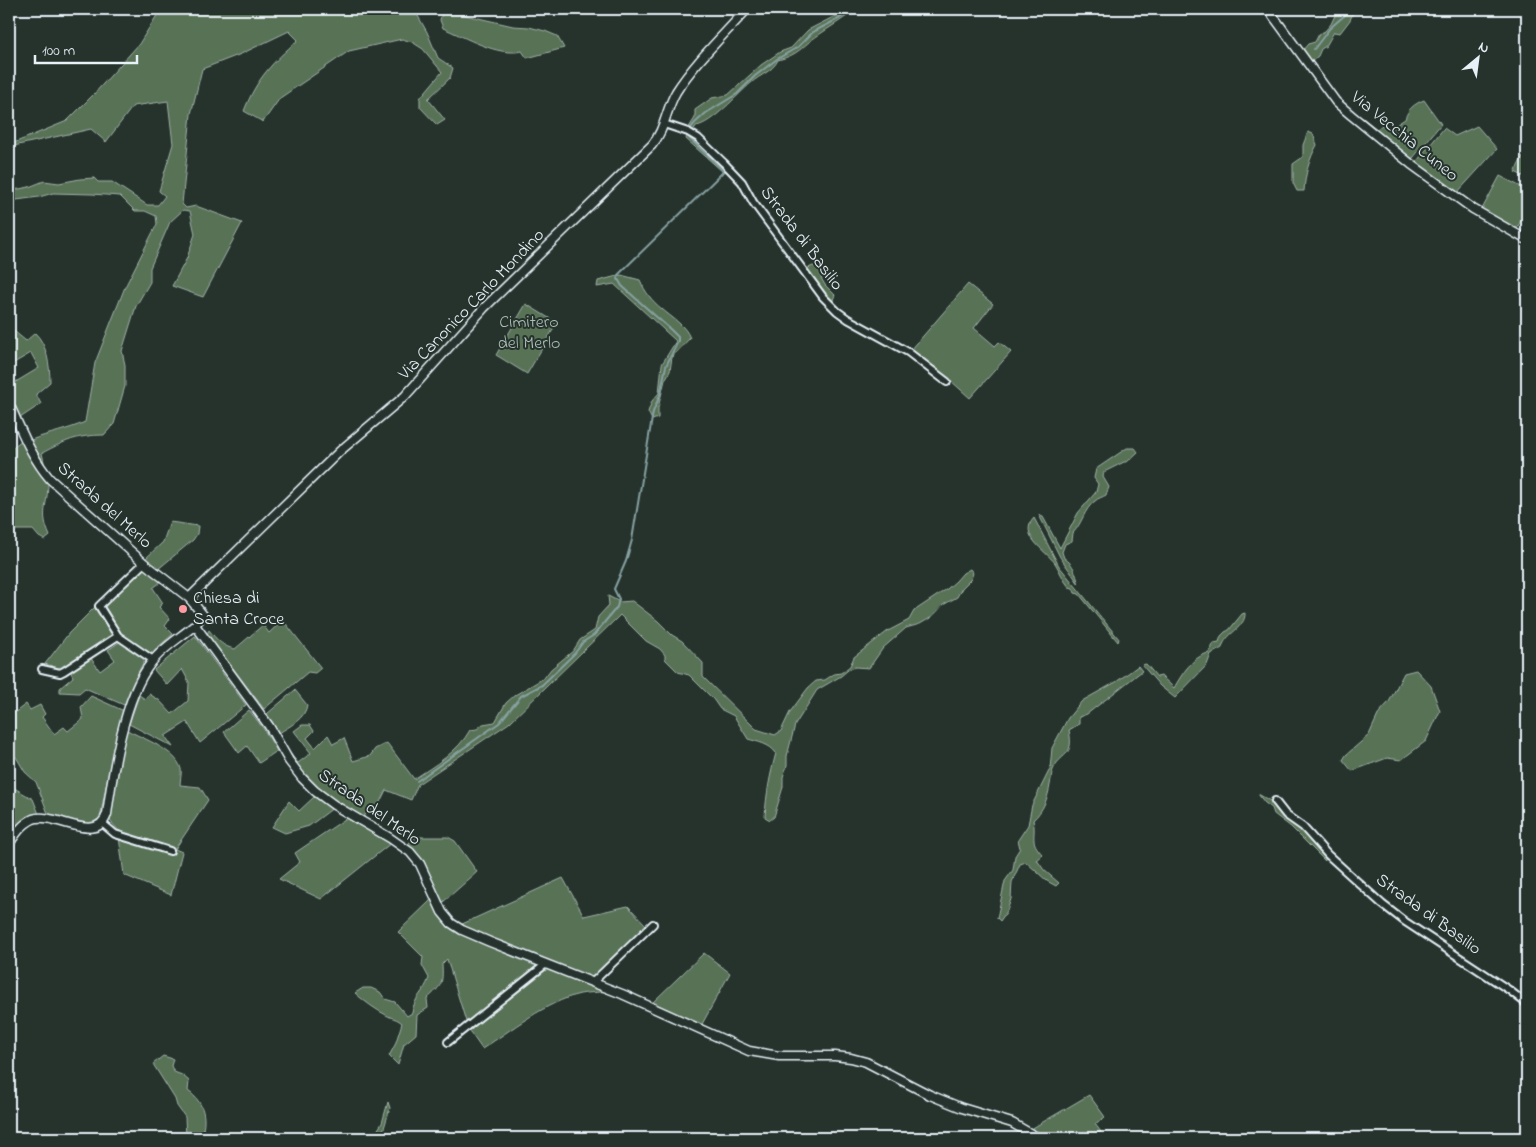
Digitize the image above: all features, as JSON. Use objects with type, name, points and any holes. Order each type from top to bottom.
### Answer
[{"type":"street","name":"Via Canonico Carlo Mondino","points":[[189,598],[340,451],[405,396],[484,308],[652,145],[659,135],[670,103],[681,84],[747,9]]},
{"type":"street","name":"Via Vecchia Cuneo","points":[[1268,9],[1331,94],[1351,115],[1411,164],[1473,210],[1527,240]]},
{"type":"street","name":"Strada di Basilio","points":[[664,124],[688,132],[698,138],[742,182],[753,202],[823,297],[837,311],[904,350],[947,382]]},
{"type":"street","name":"Strada del Merlo","points":[[9,404],[43,470],[69,497],[144,564],[189,598],[203,615],[195,625],[269,726],[289,761],[308,785],[334,806],[390,838],[410,852],[420,864],[442,912],[451,923],[490,942],[622,994],[749,1051],[780,1056],[835,1056],[866,1062],[930,1095],[962,1108],[1012,1123],[1038,1138]]},
{"type":"street","points":[[144,564],[99,606],[118,636],[153,660]]},
{"type":"street","points":[[9,844],[23,825],[36,818],[44,818],[88,828],[96,827],[102,823],[107,814],[116,756],[136,689],[153,660],[195,625]]},
{"type":"street","points":[[42,669],[60,673],[64,672],[118,636]]},
{"type":"street","name":"Strada di Basilio","points":[[1275,801],[1286,815],[1303,827],[1328,855],[1382,904],[1404,921],[1527,1004]]},
{"type":"street","points":[[102,823],[115,834],[170,851]]},
{"type":"street","points":[[593,982],[654,924]]},
{"type":"street","points":[[448,1042],[546,964]]},
{"type":"green space","points":[[161,9],[411,9],[418,16],[427,32],[438,58],[453,68],[450,78],[428,99],[445,120],[437,125],[420,107],[420,98],[442,72],[423,49],[412,42],[402,39],[349,51],[280,98],[263,122],[244,111],[254,89],[266,72],[298,40],[289,31],[241,54],[202,69],[191,114],[182,204],[186,208],[196,206],[242,223],[203,297],[172,286],[187,258],[195,234],[190,211],[183,210],[170,222],[150,268],[150,282],[136,306],[122,351],[125,365],[125,386],[114,424],[104,435],[86,436],[72,440],[42,453],[46,471],[31,440],[85,422],[95,363],[125,287],[157,224],[156,216],[145,211],[135,211],[120,196],[53,193],[9,201],[9,191],[29,187],[44,181],[59,183],[94,178],[98,182],[112,182],[147,205],[158,205],[165,196],[159,191],[173,144],[168,101],[133,106],[106,142],[91,129],[9,147],[9,145],[67,121],[139,44]]},
{"type":"green space","points":[[443,9],[463,9],[465,15],[545,31],[557,36],[564,48],[527,58],[522,51],[513,52],[492,49],[443,28],[440,20]]},
{"type":"green space","points":[[845,9],[856,9],[796,53],[778,60],[773,67],[751,83],[710,120],[696,126],[693,131],[688,129],[695,118],[695,110],[712,98],[728,95],[761,65],[780,52],[791,48],[808,30],[841,13]]},
{"type":"green space","points":[[1360,9],[1353,13],[1340,33],[1334,32],[1326,46],[1321,49],[1318,56],[1310,63],[1302,51],[1308,44],[1315,42],[1319,34],[1325,31],[1331,24],[1337,11]]},
{"type":"green space","points":[[1424,100],[1441,124],[1413,158],[1408,159],[1359,118],[1363,118],[1377,129],[1382,125],[1391,128],[1405,119],[1412,107]]},
{"type":"green space","points":[[1477,126],[1497,149],[1456,194],[1418,166],[1417,161],[1444,128],[1455,136]]},
{"type":"green space","points":[[1308,132],[1313,134],[1317,145],[1308,167],[1304,191],[1297,191],[1293,183],[1293,164],[1303,157],[1303,145]]},
{"type":"green space","points":[[687,135],[703,146],[728,171],[723,172],[686,139]]},
{"type":"green space","points":[[1523,156],[1527,158],[1527,178],[1515,172]]},
{"type":"green space","points":[[1500,176],[1527,190],[1527,209],[1516,230],[1481,211]]},
{"type":"green space","points":[[813,266],[819,267],[824,272],[821,278],[835,295],[832,302],[806,269]]},
{"type":"green space","points":[[621,275],[640,280],[658,306],[682,325],[690,338],[672,357],[670,371],[665,380],[658,408],[658,418],[652,420],[648,412],[652,401],[659,393],[662,364],[676,341],[614,284],[597,287],[598,281]]},
{"type":"green space","points":[[968,284],[993,304],[974,328],[995,346],[999,342],[1011,352],[970,398],[911,350]]},
{"type":"green space","name":"Cimitero del Merlo","points":[[526,304],[557,323],[527,374],[496,355]]},
{"type":"green space","points":[[9,327],[26,341],[35,333],[45,349],[49,369],[50,382],[36,394],[41,404],[20,418],[9,396],[9,386],[39,368],[31,353],[12,364],[9,360]]},
{"type":"green space","points":[[22,440],[39,472],[48,482],[45,521],[50,536],[45,540],[39,537],[33,530],[9,530],[9,450]]},
{"type":"green space","points":[[1127,448],[1135,448],[1138,452],[1127,462],[1104,472],[1103,477],[1109,487],[1106,495],[1091,504],[1073,533],[1072,541],[1065,544],[1062,552],[1064,558],[1073,566],[1079,584],[1060,557],[1039,515],[1043,517],[1060,548],[1078,513],[1096,492],[1098,484],[1094,478],[1096,469]]},
{"type":"green space","points":[[1034,518],[1059,566],[1119,639],[1118,642],[1079,594],[1069,587],[1055,563],[1035,542],[1029,530]]},
{"type":"green space","points":[[170,522],[198,526],[197,534],[193,540],[157,570],[145,559],[163,542]]},
{"type":"green space","points":[[143,568],[161,582],[153,588],[163,603],[159,607],[170,619],[165,626],[173,634],[150,654],[119,634],[102,607]]},
{"type":"green space","points":[[970,569],[973,573],[971,579],[962,588],[957,597],[943,605],[932,617],[920,624],[906,628],[883,648],[869,668],[855,667],[817,690],[795,725],[787,756],[783,787],[774,817],[770,820],[765,817],[776,753],[767,745],[748,739],[734,716],[720,709],[713,699],[689,675],[678,672],[665,659],[665,655],[660,649],[646,641],[620,615],[509,723],[418,784],[411,800],[386,790],[376,810],[366,813],[363,819],[330,800],[310,782],[287,753],[289,752],[298,763],[311,753],[294,731],[302,725],[310,725],[314,731],[307,738],[315,748],[328,735],[333,744],[344,738],[353,761],[370,756],[375,749],[387,743],[414,779],[453,751],[470,730],[477,729],[483,724],[495,722],[506,703],[515,695],[544,678],[551,669],[573,651],[580,640],[595,630],[598,617],[609,605],[608,596],[620,602],[632,601],[658,621],[672,635],[682,641],[703,663],[703,677],[756,729],[775,735],[781,731],[790,712],[808,688],[816,681],[825,680],[834,674],[841,673],[850,666],[854,657],[888,631],[909,620],[914,611],[947,589],[963,573]]},
{"type":"green space","points":[[97,605],[115,635],[62,669],[45,664],[69,633]]},
{"type":"green space","points":[[1245,613],[1242,623],[1227,638],[1222,648],[1211,654],[1207,665],[1175,698],[1160,686],[1142,665],[1146,664],[1157,677],[1161,676],[1174,688],[1188,666],[1198,658],[1209,653],[1214,643],[1219,642],[1221,636]]},
{"type":"green space","points":[[283,620],[321,668],[315,673],[308,672],[264,709],[207,634],[209,630],[223,644],[235,649],[263,625],[269,633]]},
{"type":"green space","points":[[195,636],[246,705],[200,743],[187,722],[165,736],[173,747],[129,724],[139,695],[145,699],[149,694],[159,700],[172,714],[188,701],[189,682],[182,669],[167,685],[154,670]]},
{"type":"green space","points":[[121,641],[146,657],[124,705],[85,688],[79,693],[60,692],[60,688],[73,677],[70,670],[90,657],[100,671],[115,660],[108,650]]},
{"type":"green space","points":[[1138,666],[1142,671],[1087,714],[1079,717],[1079,724],[1069,730],[1070,746],[1068,751],[1056,764],[1051,776],[1046,799],[1040,813],[1033,820],[1034,842],[1043,855],[1037,860],[1044,870],[1059,883],[1056,886],[1047,881],[1026,862],[1020,864],[1012,882],[1011,899],[1007,911],[1000,921],[997,918],[1005,881],[1013,870],[1015,856],[1020,848],[1018,840],[1028,825],[1032,805],[1050,769],[1052,748],[1068,718],[1082,701],[1116,682]]},
{"type":"green space","points":[[1416,670],[1431,686],[1440,711],[1426,741],[1401,760],[1387,758],[1352,771],[1343,760],[1346,755],[1369,735],[1379,713],[1389,702],[1404,673]]},
{"type":"green space","points":[[295,690],[307,705],[306,710],[296,722],[279,733],[267,714]]},
{"type":"green space","points":[[91,696],[124,711],[113,749],[100,818],[90,823],[84,823],[49,816],[36,782],[25,772],[9,748],[9,717],[26,704],[30,710],[40,705],[45,714],[42,717],[54,734],[64,727],[68,731],[83,719],[81,707]]},
{"type":"green space","points":[[249,710],[277,751],[259,763],[247,746],[239,753],[224,732]]},
{"type":"green space","points":[[127,730],[173,756],[181,769],[180,785],[200,787],[208,800],[175,849],[182,852],[171,895],[124,875],[119,837],[171,853],[174,849],[121,833],[110,821],[121,749]]},
{"type":"green space","points":[[9,785],[33,799],[39,814],[22,821],[9,836],[9,831],[13,829],[9,826]]},
{"type":"green space","points":[[1258,794],[1272,802],[1283,816],[1311,839],[1325,856],[1325,861],[1291,827],[1274,814],[1272,808]]},
{"type":"green space","points":[[314,797],[333,808],[309,826],[285,833],[272,827],[289,801],[299,811]]},
{"type":"green space","points":[[348,817],[391,843],[321,899],[279,879],[300,862],[295,853]]},
{"type":"green space","points":[[415,837],[448,837],[455,841],[477,872],[442,903],[424,864],[407,845]]},
{"type":"green space","points":[[563,878],[584,916],[628,906],[647,926],[592,978],[460,925]]},
{"type":"green space","points":[[431,895],[443,919],[455,931],[541,965],[467,1025],[447,959],[442,964],[442,981],[436,991],[427,999],[428,1008],[417,1015],[416,1034],[404,1044],[398,1065],[389,1056],[395,1045],[402,1023],[367,1003],[355,993],[363,988],[371,988],[380,992],[385,999],[395,1002],[407,1016],[412,1013],[415,1003],[429,978],[422,965],[423,957],[398,932],[430,901]]},
{"type":"green space","points":[[704,953],[730,973],[701,1026],[652,1003]]},
{"type":"green space","points":[[545,967],[607,991],[580,994],[554,1003],[529,1017],[482,1049],[468,1029]]},
{"type":"green space","points":[[163,1056],[173,1059],[171,1066],[174,1072],[182,1075],[189,1081],[188,1091],[201,1106],[204,1124],[201,1138],[186,1138],[185,1117],[153,1064]]},
{"type":"green space","points":[[1089,1095],[1105,1117],[1095,1124],[1101,1132],[1091,1138],[1044,1138],[1031,1129]]},
{"type":"green space","points":[[388,1102],[390,1108],[381,1138],[375,1138],[375,1134],[382,1123]]},
{"type":"waterway","points":[[690,129],[706,113],[737,94],[755,76],[777,59],[798,47],[813,32],[840,18],[851,9]]},
{"type":"waterway","points":[[1314,49],[1330,28],[1352,9]]},
{"type":"waterway","points":[[417,781],[499,723],[521,696],[542,685],[575,653],[583,642],[594,635],[617,607],[619,599],[614,589],[626,561],[632,540],[653,412],[660,395],[666,366],[678,341],[678,337],[671,330],[622,286],[618,275],[722,173],[723,170],[689,138]]},
{"type":"place","name":"Chiesa di Santa Croce","points":[[183,609]]}]
